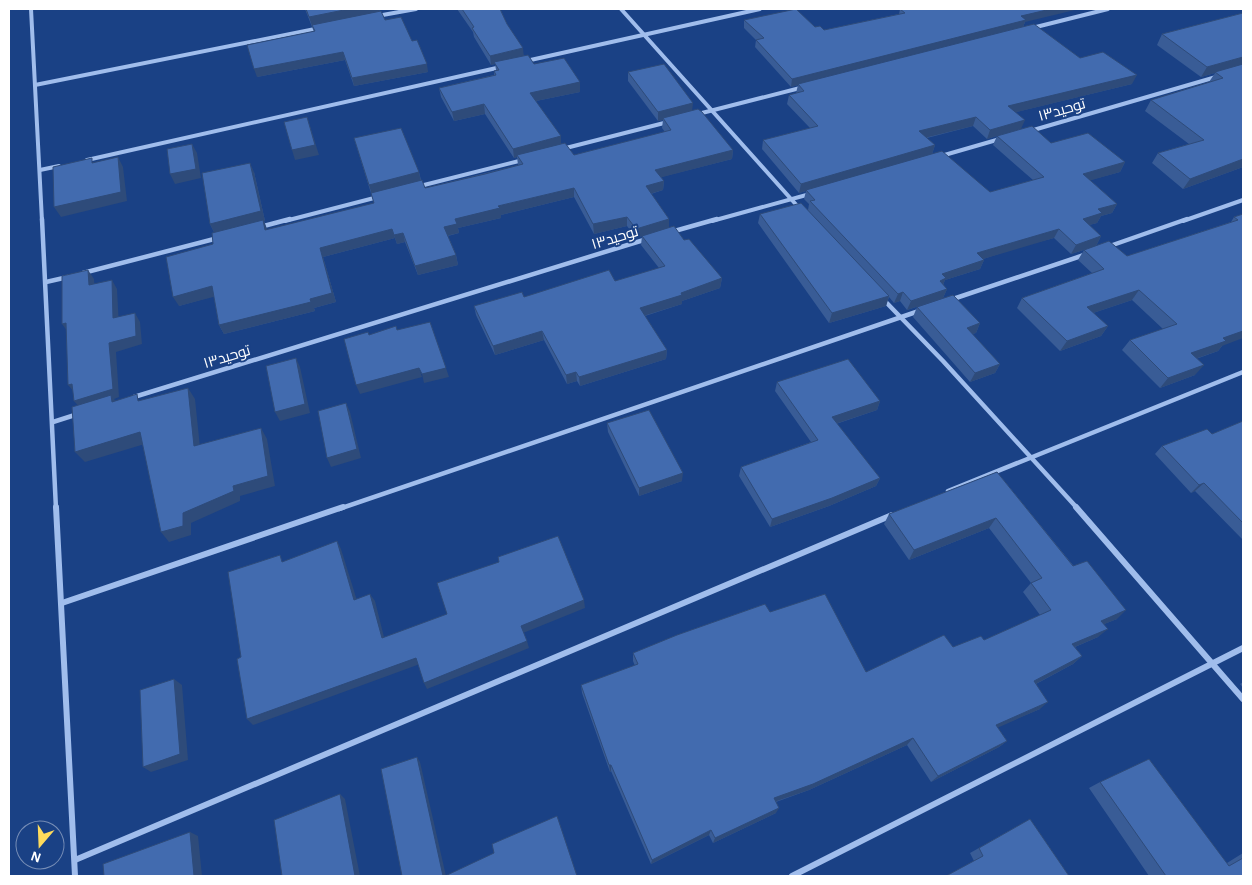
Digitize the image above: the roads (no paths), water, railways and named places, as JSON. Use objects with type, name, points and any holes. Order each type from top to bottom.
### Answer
[{"type":"street","points":[[31,9],[54,422],[75,876]]},
{"type":"street","points":[[367,18],[416,9]]},
{"type":"street","points":[[621,9],[804,213]]},
{"type":"street","points":[[521,63],[760,9]]},
{"type":"street","points":[[1030,29],[1108,9]]},
{"type":"street","points":[[35,85],[328,26]]},
{"type":"street","points":[[78,162],[511,65]]},
{"type":"street","name":"توحید۱۳","points":[[1022,133],[1224,75]]},
{"type":"street","points":[[693,116],[808,86]]},
{"type":"street","points":[[558,151],[673,121]]},
{"type":"street","points":[[936,158],[1003,138]]},
{"type":"street","points":[[413,188],[529,158]]},
{"type":"street","points":[[40,170],[69,164]]},
{"type":"street","points":[[669,232],[820,191]]},
{"type":"street","points":[[259,228],[384,195]]},
{"type":"street","points":[[1104,248],[1243,200]]},
{"type":"street","points":[[46,282],[220,238]]},
{"type":"street","name":"توحید۱۳","points":[[129,399],[650,238]]},
{"type":"street","points":[[946,302],[1095,251]]},
{"type":"street","points":[[874,290],[943,361],[1127,564],[1243,699]]},
{"type":"street","points":[[62,603],[928,308]]},
{"type":"street","points":[[938,496],[1243,372]]},
{"type":"street","points":[[54,422],[82,413]]},
{"type":"street","points":[[74,860],[902,511]]},
{"type":"street","points":[[792,876],[1243,648]]}]
